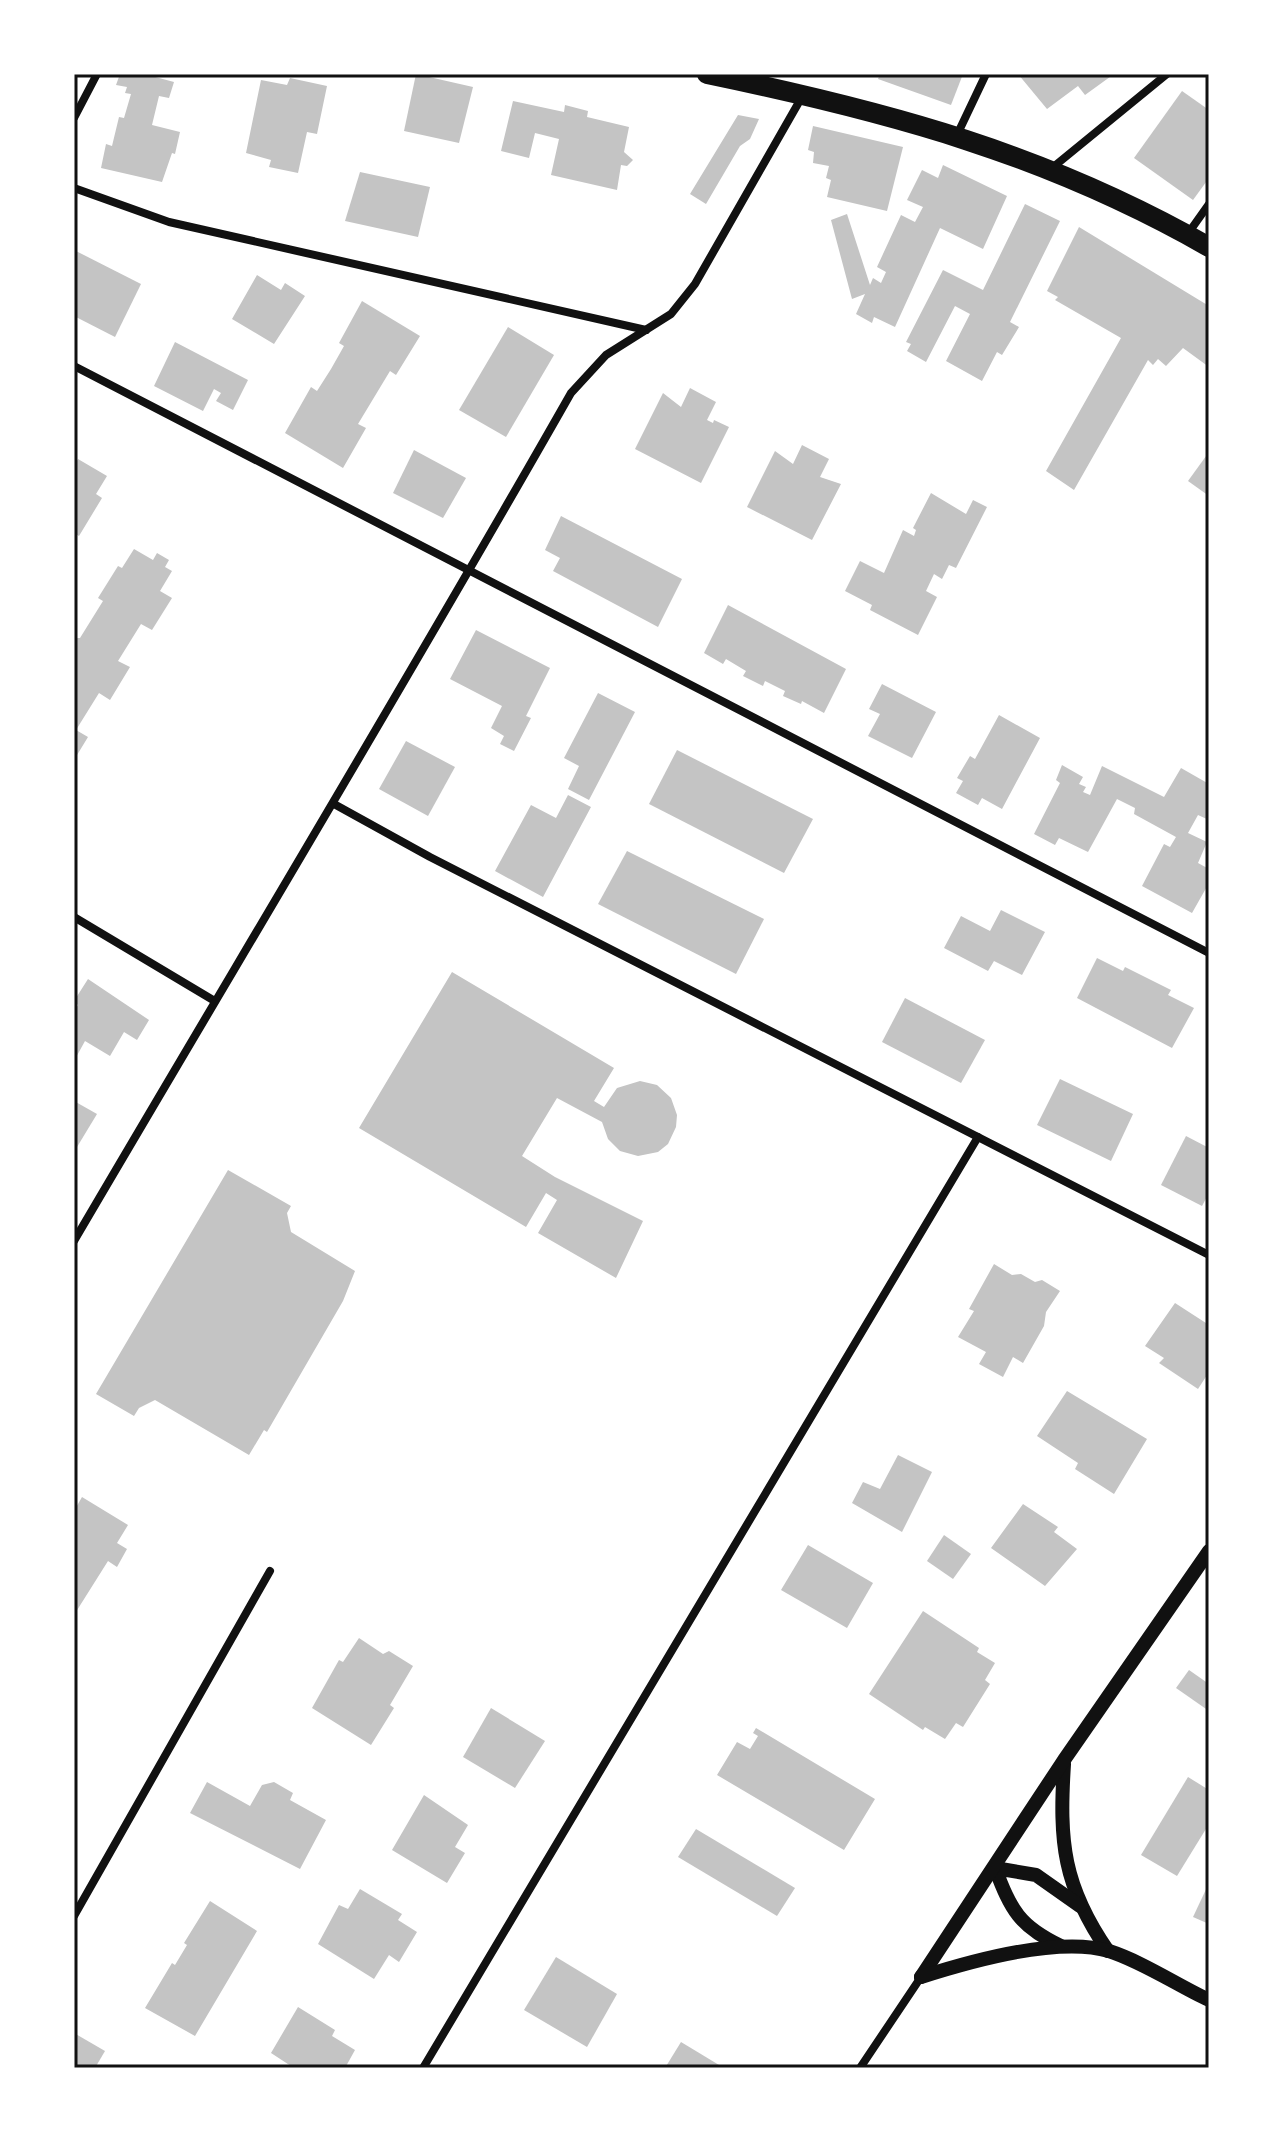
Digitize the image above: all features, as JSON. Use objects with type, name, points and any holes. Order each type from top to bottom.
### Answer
[{"type":"main road","points":[[707,74],[803,94],[956,136],[1051,168],[1209,247]]},
{"type":"street","points":[[74,118],[97,74]]},
{"type":"street","points":[[956,136],[986,74]]},
{"type":"street","points":[[1051,168],[1167,74]]},
{"type":"street","points":[[74,1241],[213,1000],[334,804],[571,393],[606,355],[671,314],[695,284],[803,94]]},
{"type":"street","points":[[74,188],[169,222],[646,330]]},
{"type":"street","points":[[1187,235],[1209,204]]},
{"type":"street","points":[[74,366],[1209,953]]},
{"type":"street","points":[[334,804],[430,857],[1209,1255]]},
{"type":"street","points":[[74,917],[213,1000]]},
{"type":"street","points":[[423,2068],[978,1137]]},
{"type":"street","points":[[860,2068],[1064,1760],[1209,1551]]},
{"type":"street","points":[[74,1916],[270,1571]]},
{"type":"street","points":[[1064,1760],[1063,1848],[1080,1906],[1108,1951]]},
{"type":"street","points":[[995,1868],[1036,1875],[1080,1906]]},
{"type":"street","points":[[995,1868],[1019,1919],[1036,1934],[1065,1948]]},
{"type":"street","points":[[921,1977],[983,1959],[1065,1948],[1108,1951],[1209,2000]]},
{"type":"building","points":[[120,74],[144,74],[174,82],[169,98],[159,96],[152,125],[180,132],[175,154],[172,153],[162,182],[101,168],[106,144],[112,146],[119,117],[124,118],[131,94],[125,93],[127,87],[116,85]]},
{"type":"building","points":[[416,74],[473,87],[459,143],[404,131]]},
{"type":"building","points":[[880,74],[963,74],[951,105],[878,79]]},
{"type":"building","points":[[1018,74],[1114,74],[1085,95],[1078,86],[1047,109]]},
{"type":"building","points":[[290,78],[327,86],[317,134],[307,132],[298,173],[269,167],[271,160],[246,153],[261,80],[287,85]]},
{"type":"building","points":[[1182,91],[1209,110],[1209,178],[1193,200],[1134,158]]},
{"type":"building","points":[[513,101],[564,112],[565,105],[588,111],[587,117],[629,127],[624,152],[633,160],[627,166],[621,165],[617,190],[551,175],[559,139],[535,133],[529,158],[501,151]]},
{"type":"building","points":[[738,115],[759,119],[750,139],[740,146],[706,204],[690,194]]},
{"type":"building","points":[[813,126],[903,147],[887,211],[827,197],[831,180],[826,178],[829,166],[813,163],[814,152],[808,150]]},
{"type":"building","points":[[943,165],[1007,196],[983,249],[940,228],[895,327],[874,317],[872,323],[856,314],[865,294],[852,299],[831,220],[847,214],[870,285],[873,278],[881,283],[886,272],[877,267],[901,215],[915,222],[923,207],[907,200],[922,170],[938,178]]},
{"type":"building","points":[[360,172],[430,187],[418,237],[345,221]]},
{"type":"building","points":[[1025,204],[1060,221],[1010,322],[1019,327],[1002,355],[997,352],[982,381],[946,361],[970,314],[955,306],[926,362],[907,351],[911,344],[906,342],[943,270],[983,290]]},
{"type":"building","points":[[1079,227],[1209,306],[1209,367],[1183,348],[1166,366],[1158,359],[1153,365],[1148,360],[1074,490],[1046,471],[1121,338],[1055,300],[1058,297],[1047,291]]},
{"type":"building","points":[[74,250],[141,284],[115,337],[74,316]]},
{"type":"building","points":[[257,275],[281,290],[285,283],[305,296],[274,344],[232,319]]},
{"type":"building","points":[[362,301],[420,336],[396,375],[390,371],[358,424],[366,428],[343,468],[285,433],[311,387],[317,391],[331,369],[344,346],[339,343]]},
{"type":"building","points":[[508,327],[554,355],[506,437],[459,410]]},
{"type":"building","points":[[175,342],[248,380],[233,410],[216,401],[221,393],[214,389],[203,411],[154,386]]},
{"type":"building","points":[[690,388],[716,402],[707,420],[729,427],[701,483],[635,449],[663,393],[681,407]]},
{"type":"building","points":[[802,445],[829,459],[820,477],[841,484],[812,540],[747,507],[775,451],[793,464]]},
{"type":"building","points":[[414,450],[466,478],[443,518],[393,493]]},
{"type":"building","points":[[1209,452],[1209,496],[1188,481]]},
{"type":"building","points":[[78,459],[107,476],[96,494],[102,498],[79,536],[74,533],[74,466]]},
{"type":"building","points":[[931,493],[966,514],[973,500],[987,507],[956,568],[949,565],[942,579],[934,574],[926,591],[937,597],[918,635],[870,610],[872,605],[845,591],[860,561],[884,573],[903,530],[914,536],[916,530],[913,528]]},
{"type":"building","points":[[561,516],[682,579],[658,627],[553,571],[560,558],[545,550]]},
{"type":"building","points":[[134,549],[153,560],[157,553],[169,560],[165,567],[172,571],[160,591],[172,598],[152,630],[141,624],[118,661],[130,667],[110,700],[99,693],[76,730],[88,737],[74,760],[74,638],[80,638],[103,601],[98,598],[118,566],[122,568]]},
{"type":"building","points":[[728,605],[846,669],[824,713],[802,701],[801,704],[783,696],[785,691],[765,681],[763,686],[743,676],[746,671],[726,659],[723,664],[704,653]]},
{"type":"building","points":[[476,630],[550,668],[526,716],[531,718],[514,751],[500,744],[504,736],[491,728],[502,706],[450,679]]},
{"type":"building","points":[[882,684],[936,712],[912,758],[868,736],[880,714],[869,709]]},
{"type":"building","points":[[598,693],[635,712],[589,800],[568,789],[579,766],[564,758]]},
{"type":"building","points":[[999,715],[1040,738],[1002,809],[982,798],[978,805],[956,793],[963,781],[957,778],[970,756],[975,759]]},
{"type":"building","points":[[406,741],[455,767],[428,816],[379,789]]},
{"type":"building","points":[[677,750],[813,819],[784,873],[649,804]]},
{"type":"building","points":[[1062,765],[1083,777],[1079,784],[1086,787],[1083,792],[1090,795],[1102,766],[1164,797],[1181,768],[1209,784],[1209,820],[1198,815],[1188,833],[1207,842],[1198,863],[1209,869],[1209,883],[1192,913],[1142,886],[1164,844],[1170,847],[1176,837],[1134,814],[1135,808],[1117,799],[1088,852],[1059,838],[1055,845],[1034,834],[1060,783],[1056,780]]},
{"type":"building","points":[[568,795],[591,807],[543,897],[495,871],[531,805],[556,818]]},
{"type":"building","points":[[627,851],[764,919],[736,974],[598,904]]},
{"type":"building","points":[[1001,910],[1045,932],[1022,975],[994,961],[988,971],[944,948],[961,916],[990,931]]},
{"type":"building","points":[[1097,958],[1123,971],[1125,967],[1171,990],[1168,995],[1194,1008],[1172,1048],[1077,998]]},
{"type":"building","points":[[452,972],[614,1068],[594,1101],[604,1107],[617,1088],[640,1081],[657,1085],[671,1098],[677,1115],[676,1127],[668,1144],[658,1152],[638,1156],[620,1151],[608,1139],[602,1122],[557,1098],[522,1156],[555,1177],[643,1221],[616,1278],[538,1233],[557,1200],[546,1193],[526,1227],[359,1128]]},
{"type":"building","points":[[88,979],[149,1020],[137,1040],[124,1032],[110,1056],[85,1041],[74,1061],[74,1012],[78,1005],[74,1001]]},
{"type":"building","points":[[905,998],[985,1040],[961,1083],[882,1042]]},
{"type":"building","points":[[1060,1079],[1133,1114],[1111,1161],[1037,1125]]},
{"type":"building","points":[[74,1101],[97,1114],[74,1152]]},
{"type":"building","points":[[1186,1136],[1209,1148],[1209,1193],[1202,1206],[1161,1185]]},
{"type":"building","points":[[228,1170],[291,1206],[287,1213],[291,1232],[355,1271],[343,1301],[267,1432],[264,1430],[249,1455],[155,1400],[139,1408],[134,1416],[96,1394]]},
{"type":"building","points":[[994,1264],[1012,1275],[1021,1274],[1035,1282],[1042,1280],[1060,1291],[1046,1312],[1044,1326],[1023,1363],[1013,1357],[1003,1377],[979,1364],[986,1352],[958,1337],[974,1311],[969,1309]]},
{"type":"building","points":[[1175,1303],[1209,1325],[1209,1372],[1198,1389],[1159,1363],[1164,1358],[1145,1346]]},
{"type":"building","points":[[1067,1391],[1147,1439],[1114,1494],[1075,1469],[1078,1463],[1037,1436]]},
{"type":"building","points":[[898,1455],[932,1472],[902,1532],[852,1503],[863,1482],[880,1489]]},
{"type":"building","points":[[82,1497],[128,1525],[117,1543],[127,1549],[117,1567],[108,1561],[74,1615],[74,1511]]},
{"type":"building","points":[[1023,1504],[1058,1527],[1054,1532],[1077,1549],[1045,1586],[991,1548]]},
{"type":"building","points":[[944,1535],[971,1554],[953,1579],[927,1561]]},
{"type":"building","points":[[808,1545],[873,1583],[847,1628],[781,1590]]},
{"type":"building","points":[[923,1611],[979,1648],[977,1652],[995,1663],[985,1680],[990,1684],[963,1727],[956,1723],[945,1739],[925,1727],[923,1730],[869,1694]]},
{"type":"building","points":[[359,1638],[383,1654],[389,1651],[413,1666],[390,1705],[394,1708],[371,1745],[312,1708],[339,1660],[343,1662]]},
{"type":"building","points":[[1189,1670],[1209,1684],[1209,1711],[1176,1688]]},
{"type":"building","points":[[491,1708],[545,1741],[515,1788],[463,1757]]},
{"type":"building","points":[[756,1728],[875,1799],[844,1850],[717,1775],[737,1742],[750,1749],[758,1736],[753,1733]]},
{"type":"building","points":[[1188,1777],[1209,1790],[1209,1824],[1177,1876],[1141,1855]]},
{"type":"building","points":[[207,1782],[250,1806],[262,1785],[274,1782],[293,1793],[290,1800],[326,1820],[300,1869],[190,1813]]},
{"type":"building","points":[[424,1795],[468,1825],[455,1847],[465,1853],[447,1883],[392,1850]]},
{"type":"building","points":[[696,1829],[795,1888],[777,1916],[678,1857]]},
{"type":"building","points":[[1209,1883],[1209,1924],[1193,1917]]},
{"type":"building","points":[[360,1889],[402,1914],[398,1920],[417,1932],[399,1962],[389,1955],[374,1979],[318,1944],[339,1905],[348,1909]]},
{"type":"building","points":[[210,1901],[257,1931],[195,2036],[145,2008],[172,1963],[175,1965],[187,1945],[184,1943]]},
{"type":"building","points":[[556,1957],[617,1994],[587,2047],[524,2010]]},
{"type":"building","points":[[298,2007],[335,2030],[332,2036],[355,2050],[345,2068],[294,2068],[271,2053]]},
{"type":"building","points":[[74,2033],[105,2051],[95,2068],[74,2068]]},
{"type":"building","points":[[681,2042],[724,2068],[665,2068]]}]
